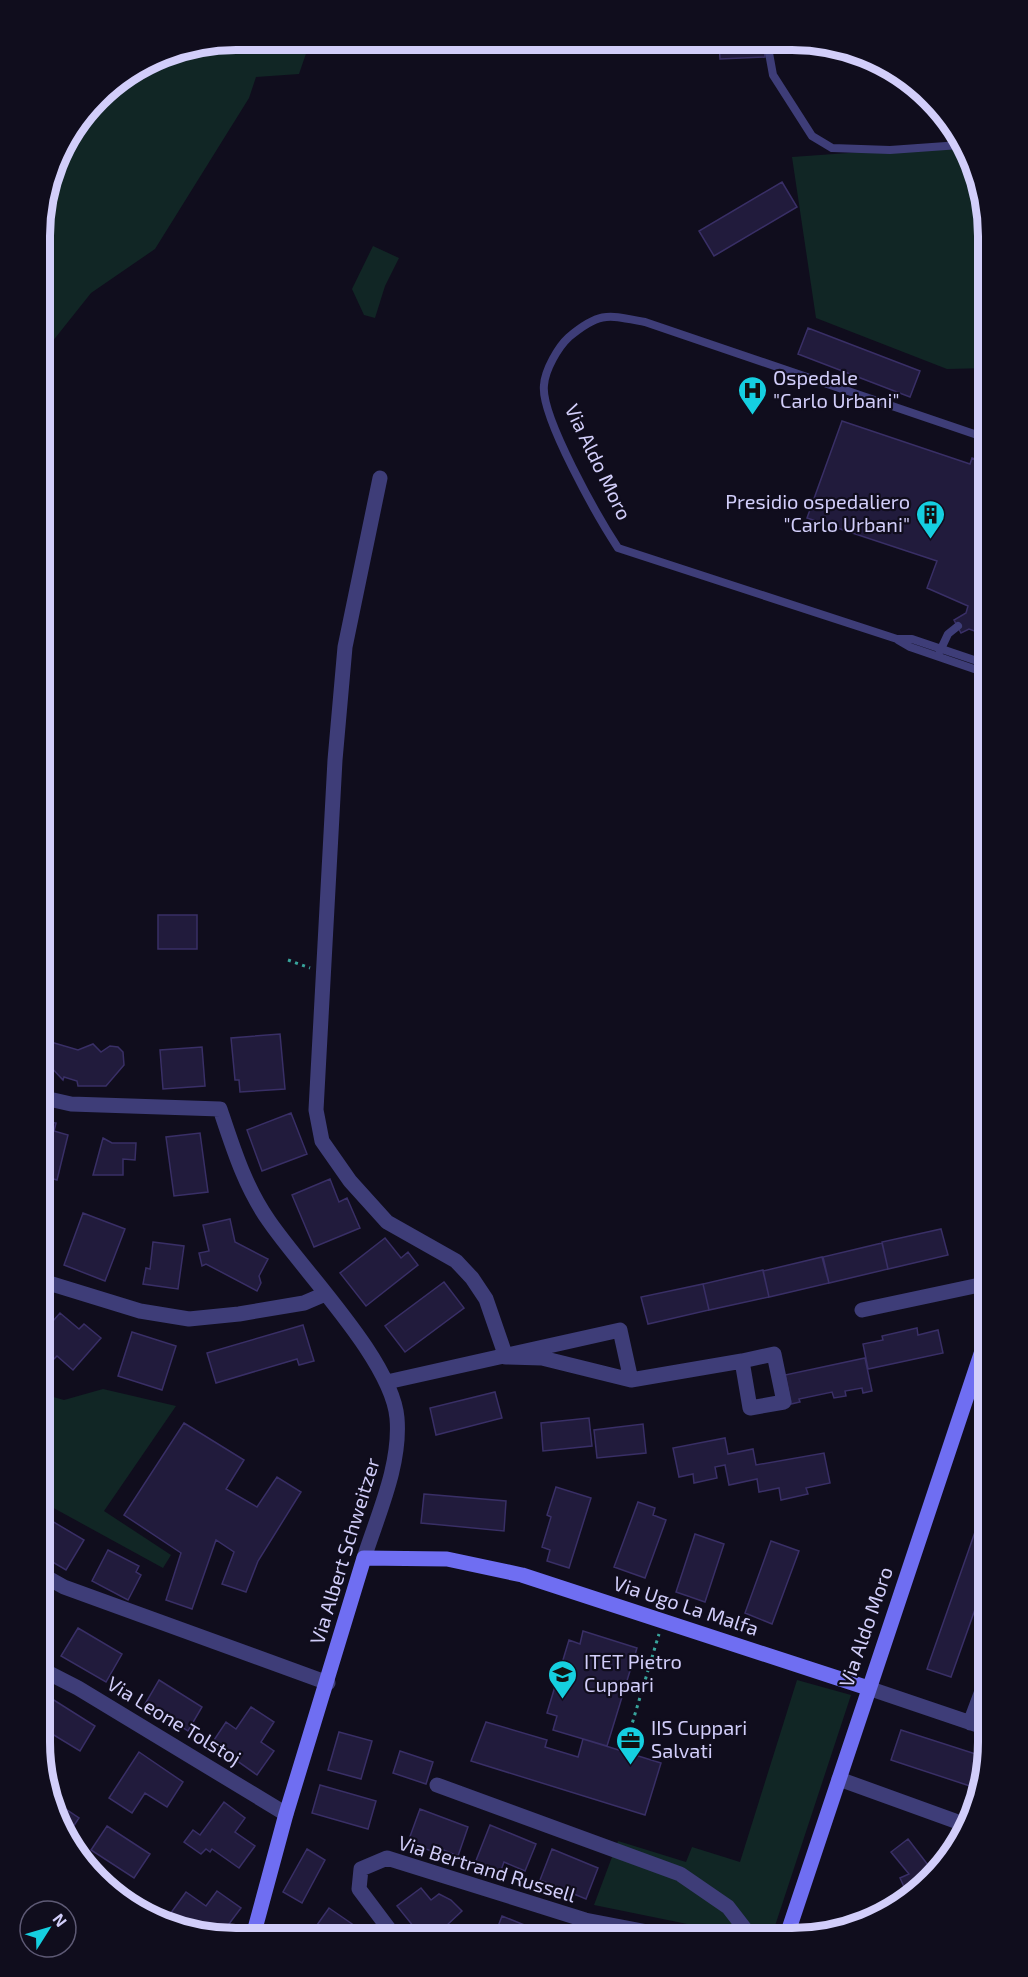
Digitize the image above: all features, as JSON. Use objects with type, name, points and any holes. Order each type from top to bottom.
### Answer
[{"type":"street","points":[[380,478],[345,647],[335,760],[316,1110],[322,1141],[350,1181],[387,1222],[456,1261],[471,1278],[486,1299],[506,1357]]},
{"type":"street","name":"Via Albert Schweitzer","points":[[50,1099],[70,1104],[220,1109],[241,1171],[268,1220],[366,1348],[387,1382],[397,1416],[396,1457],[286,1814],[255,1928]]},
{"type":"street","points":[[50,1284],[140,1311],[189,1319],[239,1314],[304,1303],[325,1294]]},
{"type":"street","points":[[862,1310],[978,1285]]},
{"type":"street","points":[[387,1382],[620,1330],[631,1380]]},
{"type":"street","points":[[506,1357],[542,1358],[631,1380],[742,1361]]},
{"type":"street","name":"Via Aldo Moro","points":[[789,1928],[867,1688],[978,1371]]},
{"type":"street","name":"Via Ugo La Malfa","points":[[364,1558],[447,1559],[511,1572],[978,1726]]},
{"type":"street","points":[[50,1579],[64,1587],[328,1683]]},
{"type":"street","name":"Via Leone Tolstoj","points":[[50,1674],[78,1688],[286,1814]]},
{"type":"street","points":[[970,1723],[978,1701]]},
{"type":"street","points":[[839,1779],[960,1823]]},
{"type":"street","points":[[437,1785],[680,1874],[728,1907],[744,1928]]},
{"type":"street","name":"Via Bertrand Russell","points":[[387,1928],[359,1889],[361,1869],[387,1858],[585,1920],[627,1928]]},
{"type":"lane","points":[[768,50],[773,75],[812,136],[832,148],[890,150],[955,145]]},
{"type":"lane","name":"Via Aldo Moro","points":[[978,434],[645,322],[605,315],[576,331],[560,345],[544,385],[547,407],[560,440],[602,523],[618,548],[897,639],[910,647],[978,670]]},
{"type":"lane","points":[[938,657],[948,634],[958,626]]},
{"type":"lane","name":"Via Aldo Moro","points":[[897,639],[912,639],[978,661]]},
{"type":"path","points":[[288,960],[323,973]]},
{"type":"path","points":[[626,1744],[663,1621]]},
{"type":"green space","points":[[307,50],[299,74],[256,77],[249,98],[155,249],[91,293],[52,342],[50,340],[51,211],[59,176],[74,142],[88,122],[122,88],[142,74],[176,59],[211,51]]},
{"type":"green space","points":[[955,145],[969,176],[977,211],[978,368],[947,369],[816,318],[792,157]]},
{"type":"green space","points":[[373,246],[399,258],[385,286],[375,318],[364,315],[352,289]]},
{"type":"green space","points":[[103,1389],[176,1406],[104,1511],[171,1555],[163,1568],[50,1506],[50,1396],[64,1400]]},
{"type":"green space","points":[[797,1680],[851,1695],[774,1928],[707,1928],[594,1905],[618,1841],[686,1862],[692,1847],[740,1862]]},
{"type":"building","points":[[719,50],[764,50],[765,57],[720,59]]},
{"type":"building","points":[[782,182],[797,207],[714,256],[699,231]]},
{"type":"building","points":[[808,328],[920,371],[910,397],[798,354]]},
{"type":"building","name":"Presidio ospedaliero \"Carlo Urbani\"","points":[[842,421],[970,464],[972,458],[978,460],[978,632],[969,629],[961,633],[954,620],[966,613],[968,606],[927,588],[937,561],[807,518]]},
{"type":"building","points":[[158,915],[197,915],[197,949],[158,949]]},
{"type":"building","points":[[280,1034],[285,1089],[240,1092],[239,1080],[235,1080],[231,1038]]},
{"type":"building","points":[[50,1042],[78,1050],[93,1044],[101,1052],[110,1046],[118,1047],[123,1052],[124,1065],[106,1086],[78,1086],[77,1081],[64,1077],[63,1080],[50,1066]]},
{"type":"building","points":[[202,1047],[205,1086],[163,1089],[160,1050]]},
{"type":"building","points":[[291,1113],[307,1154],[262,1171],[247,1130]]},
{"type":"building","points":[[50,1122],[56,1123],[54,1131],[68,1135],[57,1180],[50,1178]]},
{"type":"building","points":[[200,1133],[208,1192],[174,1196],[166,1137]]},
{"type":"building","points":[[103,1138],[112,1143],[136,1143],[135,1160],[123,1159],[123,1175],[93,1175]]},
{"type":"building","points":[[330,1179],[339,1202],[347,1198],[360,1228],[314,1247],[292,1195]]},
{"type":"building","points":[[83,1213],[125,1229],[105,1281],[64,1265]]},
{"type":"building","points":[[230,1219],[235,1242],[268,1259],[259,1276],[261,1283],[257,1291],[206,1264],[202,1266],[199,1253],[209,1251],[203,1225]]},
{"type":"building","points":[[941,1229],[948,1255],[888,1269],[882,1242]]},
{"type":"building","points":[[385,1238],[401,1258],[408,1252],[418,1265],[366,1306],[340,1273]]},
{"type":"building","points":[[153,1242],[184,1246],[178,1289],[143,1284],[146,1268],[150,1269]]},
{"type":"building","points":[[882,1243],[888,1269],[829,1283],[823,1257]]},
{"type":"building","points":[[822,1257],[829,1283],[769,1297],[763,1271]]},
{"type":"building","points":[[763,1270],[769,1297],[709,1310],[703,1284]]},
{"type":"building","points":[[444,1282],[464,1308],[405,1352],[385,1326]]},
{"type":"building","points":[[703,1284],[709,1310],[648,1324],[641,1297]]},
{"type":"building","points":[[60,1313],[79,1329],[84,1324],[101,1338],[73,1370],[57,1356],[52,1361],[50,1359],[50,1324]]},
{"type":"building","points":[[303,1325],[314,1361],[299,1365],[297,1359],[216,1383],[207,1353]]},
{"type":"building","points":[[917,1328],[918,1335],[938,1330],[943,1353],[868,1369],[863,1344],[883,1340],[882,1336]]},
{"type":"building","points":[[132,1332],[176,1346],[162,1390],[118,1376]]},
{"type":"building","points":[[865,1358],[872,1391],[863,1393],[862,1388],[845,1391],[846,1396],[834,1398],[832,1392],[799,1399],[800,1402],[791,1404],[785,1375]]},
{"type":"building","points":[[495,1392],[502,1418],[436,1435],[430,1408]]},
{"type":"building","points":[[589,1418],[592,1446],[543,1451],[541,1423]]},
{"type":"building","points":[[184,1423],[244,1460],[226,1489],[257,1507],[277,1477],[301,1492],[258,1561],[246,1592],[222,1584],[234,1552],[216,1540],[192,1609],[166,1600],[181,1553],[124,1515]]},
{"type":"building","points":[[643,1424],[646,1453],[597,1458],[594,1430]]},
{"type":"building","points":[[725,1438],[728,1454],[753,1449],[756,1465],[824,1453],[830,1483],[806,1488],[808,1494],[781,1500],[779,1488],[759,1492],[757,1479],[729,1485],[725,1465],[715,1467],[717,1478],[694,1483],[693,1474],[679,1477],[673,1448]]},
{"type":"building","points":[[556,1487],[591,1498],[569,1568],[547,1561],[550,1550],[542,1547],[551,1517],[547,1515]]},
{"type":"building","points":[[424,1494],[506,1501],[504,1531],[421,1523]]},
{"type":"building","points":[[638,1502],[655,1508],[653,1515],[666,1520],[645,1578],[614,1567]]},
{"type":"building","points":[[50,1520],[84,1540],[66,1570],[50,1561]]},
{"type":"building","points":[[978,1523],[978,1601],[951,1677],[927,1669]]},
{"type":"building","points":[[695,1534],[724,1544],[705,1602],[676,1592]]},
{"type":"building","points":[[771,1541],[799,1551],[772,1624],[745,1613]]},
{"type":"building","points":[[108,1550],[139,1566],[136,1572],[141,1575],[128,1600],[92,1581]]},
{"type":"building","points":[[78,1628],[122,1654],[106,1682],[61,1656]]},
{"type":"building","points":[[583,1631],[637,1648],[607,1746],[553,1730],[557,1716],[547,1713],[569,1640],[580,1644]]},
{"type":"building","points":[[159,1680],[202,1707],[188,1731],[145,1704]]},
{"type":"building","points":[[50,1698],[95,1726],[80,1751],[50,1733]]},
{"type":"building","points":[[251,1707],[274,1722],[261,1742],[274,1751],[257,1775],[212,1743],[226,1722],[236,1729]]},
{"type":"building","points":[[486,1722],[547,1740],[545,1747],[578,1757],[583,1739],[661,1763],[645,1815],[471,1761]]},
{"type":"building","points":[[901,1730],[978,1755],[973,1787],[891,1760]]},
{"type":"building","points":[[339,1732],[372,1741],[361,1779],[328,1770]]},
{"type":"building","points":[[400,1751],[433,1762],[426,1784],[393,1773]]},
{"type":"building","points":[[139,1752],[183,1782],[167,1807],[145,1793],[132,1813],[109,1798]]},
{"type":"building","points":[[320,1785],[376,1801],[368,1829],[312,1813]]},
{"type":"building","points":[[224,1802],[245,1818],[235,1832],[255,1846],[239,1868],[212,1849],[210,1852],[206,1849],[201,1854],[184,1842],[193,1830],[200,1835]]},
{"type":"building","points":[[61,1806],[79,1818],[71,1829]]},
{"type":"building","points":[[420,1809],[468,1827],[458,1856],[441,1849],[439,1854],[408,1842]]},
{"type":"building","points":[[490,1825],[536,1844],[525,1871],[504,1862],[500,1873],[475,1863]]},
{"type":"building","points":[[107,1826],[150,1854],[134,1878],[91,1850]]},
{"type":"building","points":[[908,1839],[928,1865],[934,1862],[905,1889],[900,1878],[909,1874],[891,1852]]},
{"type":"building","points":[[307,1849],[325,1860],[302,1903],[283,1892]]},
{"type":"building","points":[[552,1849],[598,1868],[586,1899],[540,1880]]},
{"type":"building","points":[[421,1888],[431,1900],[439,1894],[451,1900],[462,1911],[446,1926],[448,1928],[415,1928],[397,1906]]},
{"type":"building","points":[[217,1891],[241,1908],[227,1927],[187,1921],[170,1914],[186,1892],[206,1906]]},
{"type":"building","points":[[329,1908],[358,1928],[315,1928]]},
{"type":"building","points":[[502,1916],[532,1928],[497,1928]]},
{"type":"place","name":"Ospedale \"Carlo Urbani\"","points":[[752,416]]},
{"type":"place","name":"Presidio ospedaliero \"Carlo Urbani\"","points":[[931,540]]},
{"type":"place","name":"ITET Pietro Cuppari","points":[[563,1700]]},
{"type":"place","name":"IIS Cuppari Salvati","points":[[630,1766]]}]
